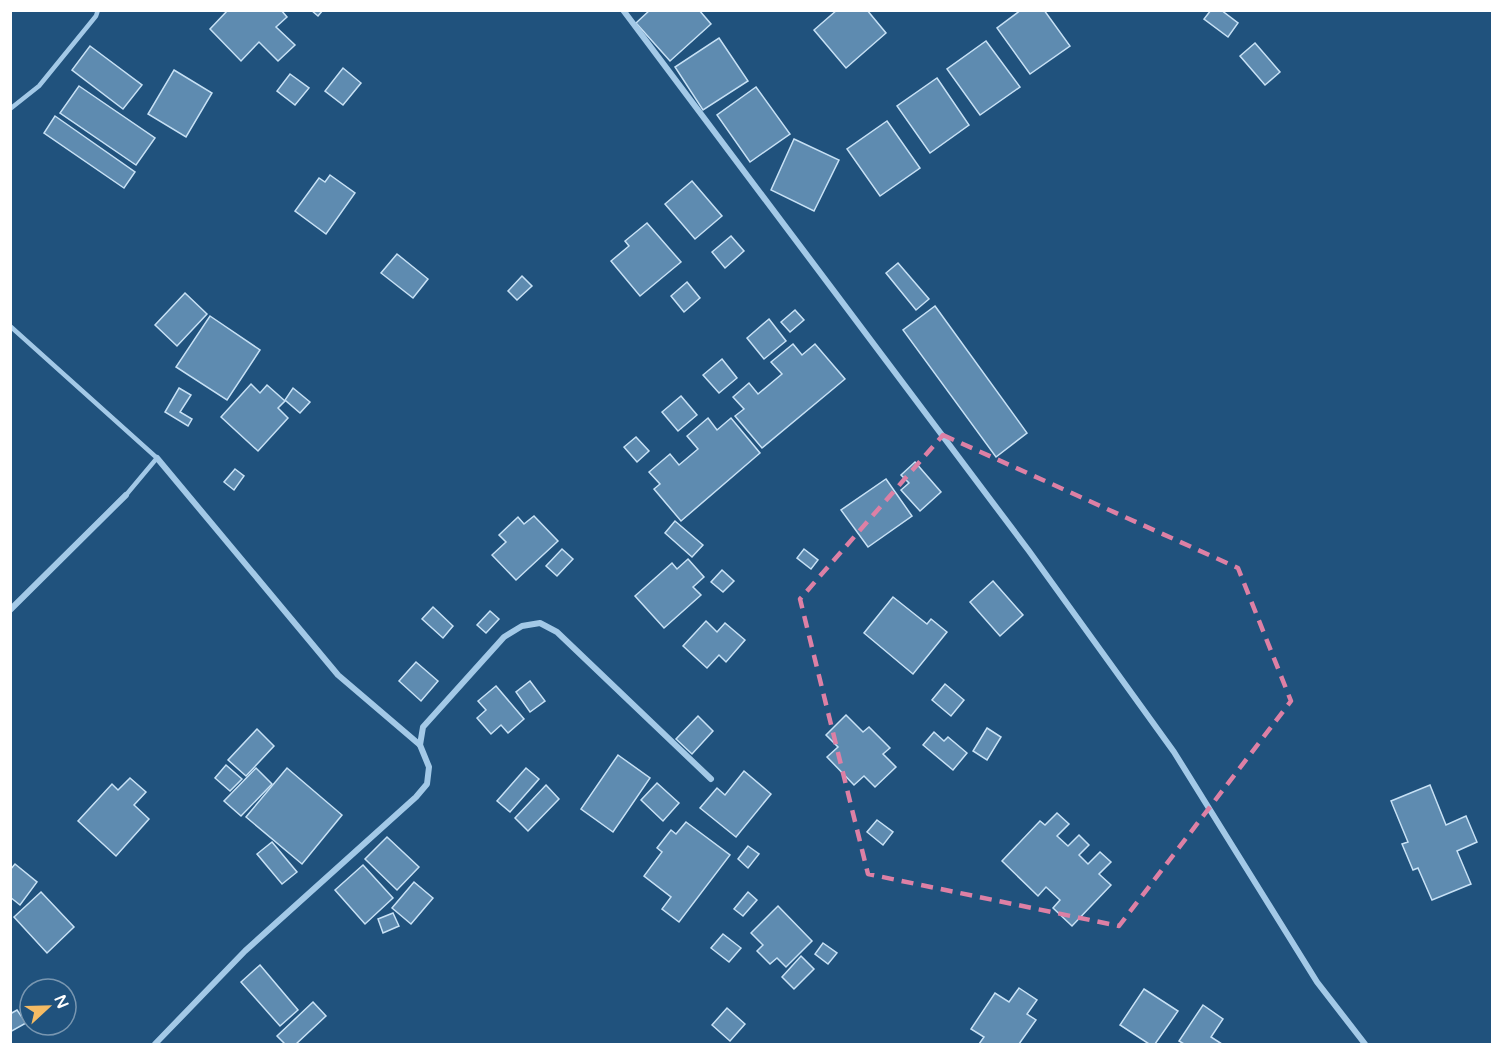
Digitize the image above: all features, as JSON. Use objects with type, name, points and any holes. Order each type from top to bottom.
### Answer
[{"type":"street","points":[[623,10],[1029,550],[1133,694],[1174,752],[1317,982],[1365,1044]]},
{"type":"street","points":[[155,1044],[245,951],[416,797],[427,784],[429,767],[420,745],[338,675],[157,458]]},
{"type":"street","points":[[10,610],[126,495]]},
{"type":"street","points":[[420,745],[423,726],[504,637],[522,626],[540,623],[557,632],[711,779]]},
{"type":"lane","points":[[10,109],[39,86],[99,10]]},
{"type":"lane","points":[[10,326],[157,458],[126,495]]},
{"type":"highlighted area","points":[[943,435],[1238,568],[1291,701],[1119,926],[868,874],[800,599]]},
{"type":"building","points":[[228,10],[281,10],[287,17],[276,27],[295,45],[278,61],[259,42],[241,61],[210,29]]},
{"type":"building","points":[[311,10],[323,10],[318,16]]},
{"type":"building","points":[[650,10],[699,10],[711,24],[670,61],[636,23]]},
{"type":"building","points":[[837,10],[867,10],[886,33],[846,68],[814,30]]},
{"type":"building","points":[[1021,10],[1044,10],[1070,46],[1030,74],[997,28]]},
{"type":"building","points":[[1211,10],[1221,10],[1238,23],[1228,37],[1204,19]]},
{"type":"building","points":[[719,38],[748,81],[703,110],[675,67]]},
{"type":"building","points":[[986,41],[1020,87],[980,115],[947,69]]},
{"type":"building","points":[[1255,43],[1280,72],[1265,85],[1240,56]]},
{"type":"building","points":[[90,46],[142,85],[123,109],[72,70]]},
{"type":"building","points":[[343,68],[361,83],[343,105],[325,91]]},
{"type":"building","points":[[174,70],[212,93],[186,137],[148,114]]},
{"type":"building","points":[[290,74],[309,88],[295,105],[277,91]]},
{"type":"building","points":[[937,78],[969,125],[930,153],[897,106]]},
{"type":"building","points":[[79,86],[155,138],[136,165],[60,113]]},
{"type":"building","points":[[756,87],[790,134],[750,162],[717,115]]},
{"type":"building","points":[[55,116],[135,172],[124,188],[44,133]]},
{"type":"building","points":[[887,121],[920,168],[880,196],[847,149]]},
{"type":"building","points":[[794,139],[839,160],[814,211],[771,190]]},
{"type":"building","points":[[330,175],[355,193],[326,234],[295,211],[319,178],[325,182]]},
{"type":"building","points":[[692,181],[722,216],[695,239],[665,204]]},
{"type":"building","points":[[647,223],[681,262],[640,296],[611,261],[629,246],[625,241]]},
{"type":"building","points":[[731,236],[744,251],[725,268],[712,252]]},
{"type":"building","points":[[397,254],[428,279],[413,298],[381,273]]},
{"type":"building","points":[[898,263],[929,299],[916,310],[886,273]]},
{"type":"building","points":[[522,276],[532,286],[517,300],[508,291]]},
{"type":"building","points":[[687,282],[700,298],[684,312],[671,296]]},
{"type":"building","points":[[185,293],[207,314],[177,346],[155,325]]},
{"type":"building","points":[[935,306],[1027,433],[996,457],[903,330]]},
{"type":"building","points":[[795,310],[804,320],[790,332],[781,322]]},
{"type":"building","points":[[210,316],[260,350],[227,400],[176,367]]},
{"type":"building","points":[[769,319],[786,341],[764,359],[747,338]]},
{"type":"building","points":[[793,344],[802,355],[815,344],[845,379],[762,448],[735,416],[744,409],[733,397],[749,383],[758,394],[782,374],[771,362]]},
{"type":"building","points":[[722,359],[737,378],[719,393],[703,375]]},
{"type":"building","points":[[251,384],[260,393],[267,385],[285,401],[278,408],[288,418],[258,451],[221,417]]},
{"type":"building","points":[[179,388],[191,395],[180,412],[192,419],[188,426],[165,412]]},
{"type":"building","points":[[293,388],[310,402],[300,413],[285,400]]},
{"type":"building","points":[[681,396],[697,415],[678,431],[662,412]]},
{"type":"building","points":[[708,418],[717,430],[731,418],[760,453],[681,521],[654,489],[660,484],[649,472],[670,454],[679,465],[698,449],[687,436]]},
{"type":"building","points":[[636,437],[649,451],[637,462],[624,447]]},
{"type":"building","points":[[915,462],[941,492],[920,511],[901,490],[909,483],[901,475]]},
{"type":"building","points":[[235,469],[244,476],[234,490],[224,482]]},
{"type":"building","points":[[886,479],[912,516],[868,547],[841,510]]},
{"type":"building","points":[[534,516],[558,541],[516,580],[492,555],[506,542],[499,535],[518,517],[524,524]]},
{"type":"building","points":[[675,521],[703,545],[692,557],[665,533]]},
{"type":"building","points":[[562,549],[573,559],[557,576],[546,566]]},
{"type":"building","points":[[804,549],[818,560],[811,569],[797,558]]},
{"type":"building","points":[[688,559],[704,577],[693,587],[701,595],[664,628],[635,596],[672,563],[677,569]]},
{"type":"building","points":[[722,570],[734,581],[723,592],[711,582]]},
{"type":"building","points":[[993,581],[1023,615],[1000,636],[970,602]]},
{"type":"building","points":[[893,597],[927,624],[931,619],[947,632],[913,674],[864,633]]},
{"type":"building","points":[[433,607],[453,626],[443,638],[422,619]]},
{"type":"building","points":[[490,611],[499,619],[486,633],[477,625]]},
{"type":"building","points":[[706,621],[717,632],[725,623],[745,640],[726,662],[719,655],[707,668],[683,646]]},
{"type":"building","points":[[416,662],[438,681],[421,701],[399,681]]},
{"type":"building","points":[[530,681],[545,701],[530,712],[516,692]]},
{"type":"building","points":[[945,684],[964,700],[951,716],[932,700]]},
{"type":"building","points":[[496,686],[524,719],[508,733],[501,725],[491,734],[477,718],[486,710],[478,701]]},
{"type":"building","points":[[846,715],[863,732],[869,727],[890,748],[883,754],[896,767],[875,787],[864,776],[854,785],[827,757],[838,747],[826,735]]},
{"type":"building","points":[[698,716],[713,731],[692,754],[676,739]]},
{"type":"building","points":[[987,728],[1001,737],[987,760],[973,751]]},
{"type":"building","points":[[257,729],[274,746],[246,776],[228,760]]},
{"type":"building","points":[[934,732],[944,741],[948,737],[967,753],[953,770],[923,745]]},
{"type":"building","points":[[618,755],[650,778],[613,832],[581,809]]},
{"type":"building","points":[[226,765],[242,779],[230,791],[215,778]]},
{"type":"building","points":[[256,768],[272,784],[241,816],[224,801]]},
{"type":"building","points":[[287,768],[342,815],[302,864],[246,817]]},
{"type":"building","points":[[526,768],[539,779],[510,812],[497,801]]},
{"type":"building","points":[[744,771],[771,794],[736,837],[700,808],[717,788],[725,795]]},
{"type":"building","points":[[130,778],[146,792],[134,805],[149,819],[116,856],[78,821],[112,784],[118,790]]},
{"type":"building","points":[[657,783],[679,803],[663,821],[641,800]]},
{"type":"building","points":[[546,785],[559,799],[528,831],[515,818]]},
{"type":"building","points":[[1430,785],[1446,825],[1466,816],[1477,842],[1457,851],[1471,884],[1432,900],[1418,868],[1413,870],[1402,844],[1408,842],[1391,801]]},
{"type":"building","points":[[1057,813],[1069,824],[1057,836],[1068,846],[1079,835],[1089,845],[1079,855],[1088,864],[1100,852],[1111,862],[1099,874],[1111,885],[1072,926],[1053,908],[1060,900],[1046,887],[1038,896],[1002,861],[1040,821],[1045,825]]},
{"type":"building","points":[[877,820],[893,832],[883,845],[867,832]]},
{"type":"building","points":[[686,822],[730,855],[679,922],[662,909],[671,897],[644,876],[662,852],[657,848],[671,830],[676,834]]},
{"type":"building","points":[[387,837],[419,867],[397,890],[365,859]]},
{"type":"building","points":[[272,842],[297,872],[282,884],[257,854]]},
{"type":"building","points":[[748,846],[759,854],[748,868],[738,859]]},
{"type":"building","points":[[15,864],[37,882],[20,905],[10,897],[10,870]]},
{"type":"building","points":[[363,865],[393,898],[365,924],[335,890]]},
{"type":"building","points":[[414,882],[433,898],[411,924],[392,908]]},
{"type":"building","points":[[41,892],[74,927],[47,953],[14,917]]},
{"type":"building","points":[[748,892],[757,900],[743,916],[734,909]]},
{"type":"building","points":[[778,906],[812,941],[786,967],[777,958],[770,964],[757,951],[763,945],[751,933]]},
{"type":"building","points":[[393,913],[399,926],[383,933],[378,919]]},
{"type":"building","points":[[723,934],[741,948],[729,962],[711,948]]},
{"type":"building","points":[[823,943],[837,953],[828,964],[815,954]]},
{"type":"building","points":[[801,956],[814,969],[794,989],[782,977]]},
{"type":"building","points":[[260,965],[298,1010],[280,1026],[241,982]]},
{"type":"building","points":[[1019,988],[1037,1000],[1027,1014],[1036,1020],[1019,1044],[979,1044],[984,1037],[971,1029],[995,993],[1009,1002]]},
{"type":"building","points":[[1144,989],[1178,1011],[1155,1044],[1149,1044],[1120,1025]]},
{"type":"building","points":[[313,1002],[326,1016],[296,1044],[285,1044],[277,1036]]},
{"type":"building","points":[[1203,1005],[1223,1019],[1211,1037],[1222,1044],[1184,1044],[1179,1041]]},
{"type":"building","points":[[727,1008],[745,1024],[730,1041],[712,1025]]},
{"type":"building","points":[[18,1011],[18,1028],[10,1032],[10,1014]]}]
